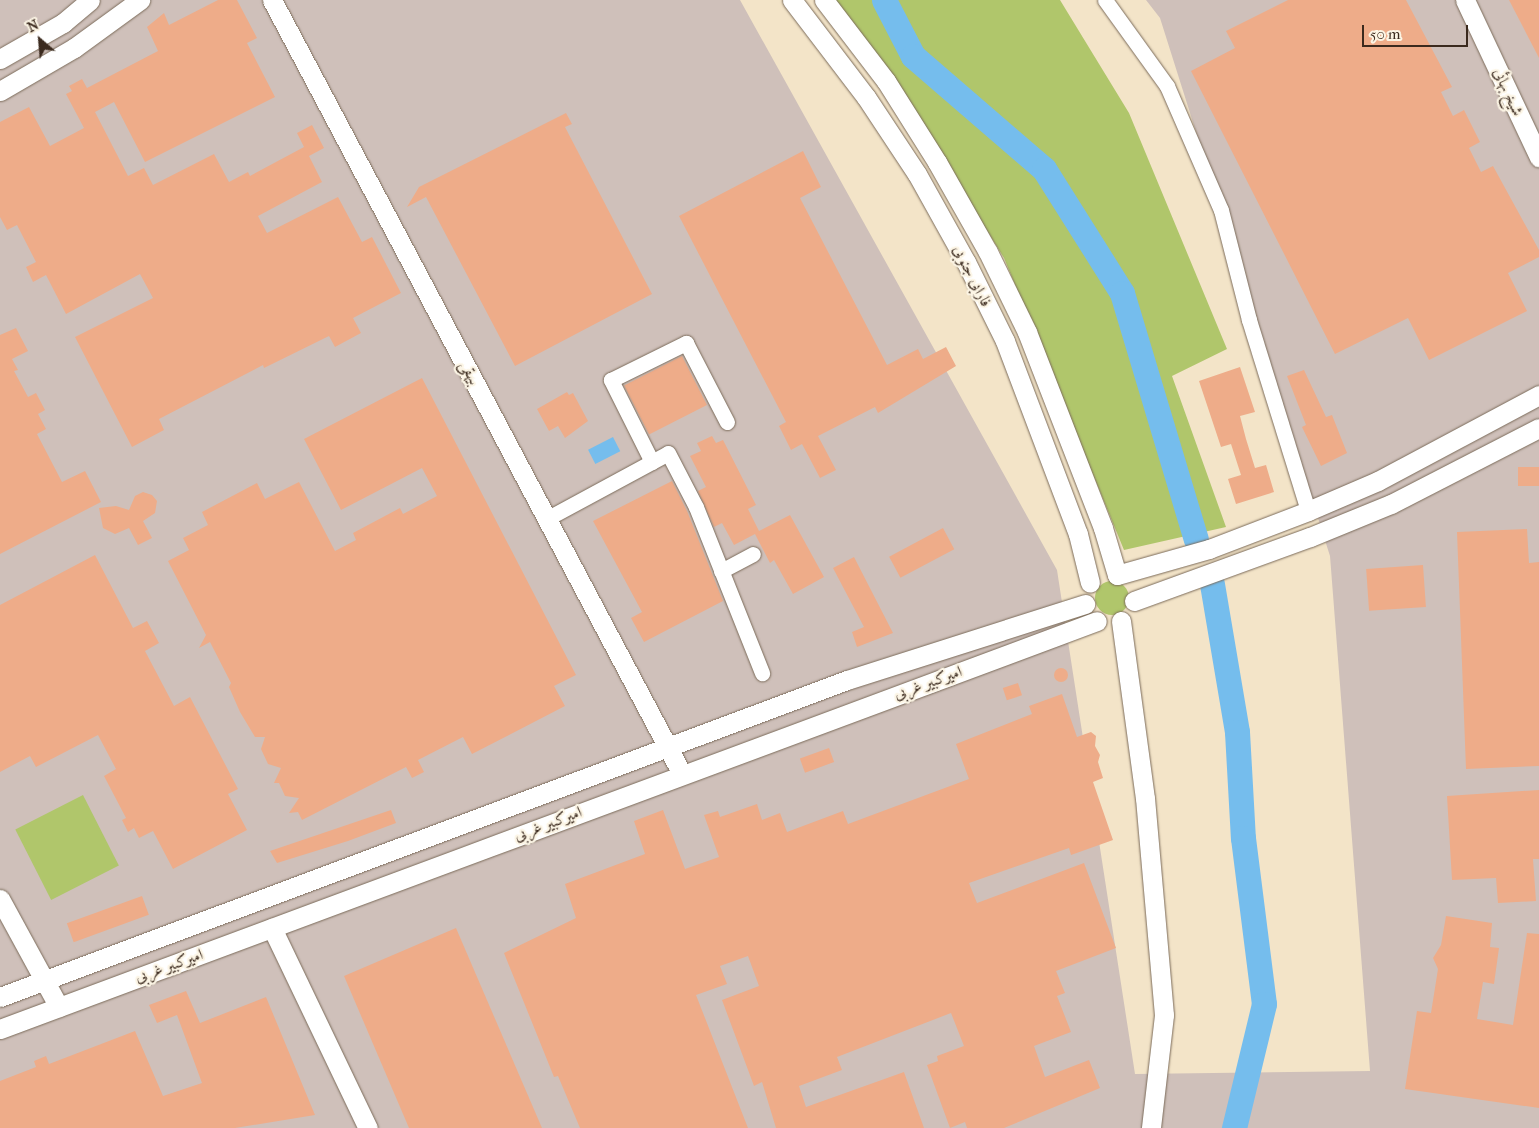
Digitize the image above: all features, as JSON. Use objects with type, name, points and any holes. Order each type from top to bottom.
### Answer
[{"type":"street","points":[[0,59],[63,23],[90,0]]},
{"type":"street","points":[[0,91],[74,48],[140,0]]},
{"type":"street","name":"بیهقی","points":[[272,0],[669,746],[682,774]]},
{"type":"street","name":"فارابی جنوبی","points":[[792,0],[866,97],[916,174],[966,262],[1005,340],[1078,534],[1090,583]]},
{"type":"street","name":"فارابی جنوبی","points":[[824,0],[886,81],[988,252],[1027,332],[1103,528],[1117,575]]},
{"type":"street","points":[[1105,0],[1167,86],[1221,210],[1249,320],[1308,511]]},
{"type":"street","name":"شیخ بهائی","points":[[1465,0],[1539,157]]},
{"type":"street","points":[[652,462],[611,380],[686,343],[727,422]]},
{"type":"street","points":[[1117,575],[1130,585],[1134,601],[1132,609],[1121,621],[1105,623],[1097,621],[1084,604],[1090,583],[1102,575],[1117,575],[1209,549],[1308,511],[1378,480],[1539,395]]},
{"type":"street","points":[[1134,601],[1310,538],[1391,504],[1539,428]]},
{"type":"street","points":[[548,518],[668,453],[696,507],[762,673]]},
{"type":"street","points":[[721,571],[753,554]]},
{"type":"street","name":"امیرکبیر غربی","points":[[0,997],[847,680],[1084,604]]},
{"type":"street","name":"امیرکبیر غربی","points":[[0,1029],[1097,621]]},
{"type":"street","points":[[1121,621],[1146,798],[1164,1015],[1152,1128]]},
{"type":"street","points":[[0,899],[59,1007]]},
{"type":"street","points":[[272,928],[368,1128]]},
{"type":"shaded area","points":[[0,0],[740,0],[1057,570],[1135,1074],[1370,1071],[1330,556],[1160,18],[1146,0],[1539,0],[1539,1128],[0,1128]]},
{"type":"green space","points":[[834,0],[1060,0],[1129,113],[1227,349],[1172,376],[1226,527],[1124,550],[1004,258],[919,121]]},
{"type":"green space","points":[[1112,581],[1119,582],[1124,586],[1128,591],[1128,605],[1124,610],[1119,614],[1112,615],[1105,614],[1100,610],[1096,605],[1095,598],[1096,591],[1100,586],[1105,582]]},
{"type":"green space","points":[[83,795],[119,865],[51,900],[15,830]]},
{"type":"water","points":[[613,437],[620,451],[595,464],[588,450]]},
{"type":"building","points":[[218,0],[237,0],[257,38],[247,43],[275,97],[145,162],[114,102],[95,112],[128,176],[144,168],[153,185],[214,154],[229,182],[248,172],[250,176],[304,147],[297,133],[312,125],[324,148],[309,156],[322,182],[258,216],[267,233],[338,197],[362,242],[372,237],[401,293],[353,318],[361,333],[335,347],[329,336],[264,368],[263,365],[159,419],[164,430],[132,447],[75,337],[153,298],[140,274],[66,314],[46,275],[33,282],[26,267],[36,262],[17,225],[7,230],[0,217],[0,122],[29,107],[50,146],[84,128],[66,94],[72,91],[69,86],[82,79],[87,88],[158,51],[147,27],[164,13],[169,25]]},
{"type":"building","points":[[1288,0],[1406,0],[1452,87],[1441,92],[1453,116],[1464,110],[1480,142],[1469,148],[1481,172],[1493,166],[1539,250],[1539,257],[1508,273],[1527,311],[1429,360],[1408,318],[1335,354],[1191,71],[1235,48],[1226,31]]},
{"type":"building","points":[[1509,0],[1539,0],[1539,58]]},
{"type":"building","points":[[566,113],[572,124],[565,127],[652,294],[515,366],[426,197],[407,207],[419,187]]},
{"type":"building","points":[[803,151],[821,187],[800,198],[887,365],[918,349],[923,359],[946,347],[956,366],[878,413],[875,407],[818,436],[836,470],[820,478],[802,444],[791,450],[779,426],[786,422],[679,216]]},
{"type":"building","points":[[16,328],[28,351],[12,359],[18,370],[14,371],[28,397],[36,393],[45,410],[38,414],[46,429],[37,434],[62,482],[85,471],[101,502],[0,554],[0,335]]},
{"type":"building","points":[[682,356],[707,405],[649,435],[624,386]]},
{"type":"building","points":[[1240,367],[1255,412],[1240,416],[1246,439],[1255,468],[1266,465],[1274,492],[1236,504],[1228,479],[1241,475],[1231,444],[1221,447],[1199,381]]},
{"type":"building","points":[[1304,370],[1326,417],[1332,415],[1347,453],[1321,466],[1302,427],[1306,425],[1287,376]]},
{"type":"building","points":[[422,378],[576,675],[554,686],[565,706],[472,754],[463,737],[418,760],[424,772],[412,778],[406,767],[302,820],[298,812],[289,813],[299,798],[285,796],[279,783],[274,783],[281,768],[268,764],[261,749],[265,737],[255,737],[240,712],[229,687],[231,683],[210,642],[199,648],[206,635],[168,561],[189,550],[183,538],[208,525],[202,512],[257,483],[265,499],[299,482],[335,551],[356,540],[353,533],[400,508],[403,514],[437,496],[422,468],[341,510],[304,439]]},
{"type":"building","points":[[567,392],[569,395],[573,393],[588,421],[565,438],[558,426],[549,431],[537,409]]},
{"type":"building","points":[[712,436],[716,443],[723,440],[756,505],[748,509],[759,531],[790,515],[824,577],[793,594],[774,560],[770,563],[755,534],[734,545],[722,523],[714,527],[698,491],[706,487],[690,456],[701,451],[697,443]]},
{"type":"building","points":[[1518,467],[1539,467],[1539,486],[1518,486]]},
{"type":"building","points":[[672,481],[687,511],[723,601],[644,642],[631,618],[642,612],[593,521]]},
{"type":"building","points":[[143,492],[152,495],[157,501],[155,513],[143,521],[152,538],[138,545],[129,528],[115,534],[103,528],[99,508],[116,506],[129,510],[135,496]]},
{"type":"building","points":[[943,528],[954,549],[900,578],[889,557]]},
{"type":"building","points":[[1527,529],[1529,563],[1539,562],[1539,766],[1466,769],[1457,532]]},
{"type":"building","points":[[95,555],[133,628],[147,621],[159,643],[145,651],[174,706],[190,697],[238,789],[228,794],[247,830],[173,869],[153,831],[139,838],[134,828],[128,832],[122,820],[126,818],[104,776],[116,769],[98,735],[36,767],[30,756],[0,772],[0,605]]},
{"type":"building","points":[[854,557],[893,633],[857,647],[852,632],[864,627],[833,568]]},
{"type":"building","points":[[1423,565],[1426,607],[1369,611],[1366,569]]},
{"type":"building","points":[[1061,668],[1066,670],[1068,675],[1066,680],[1061,682],[1056,680],[1054,675],[1056,670]]},
{"type":"building","points":[[1018,683],[1022,695],[1007,700],[1003,688]]},
{"type":"building","points":[[1062,694],[1077,737],[1091,732],[1096,736],[1095,746],[1100,755],[1098,762],[1103,778],[1093,782],[1113,840],[1071,855],[1069,848],[969,883],[977,903],[1084,863],[1116,948],[1056,971],[1065,993],[1057,996],[1071,1032],[1034,1046],[1045,1077],[1089,1060],[1100,1088],[1004,1128],[967,1128],[965,1122],[950,1128],[927,1065],[938,1061],[937,1056],[964,1046],[951,1013],[837,1057],[842,1070],[799,1086],[806,1107],[904,1072],[924,1128],[776,1128],[762,1082],[754,1086],[722,1000],[759,986],[748,956],[720,966],[727,984],[696,995],[748,1128],[580,1128],[558,1076],[554,1077],[504,953],[576,918],[565,884],[645,854],[634,821],[663,810],[685,869],[719,857],[704,815],[718,811],[720,817],[757,804],[762,820],[780,813],[787,832],[843,811],[848,824],[969,779],[956,744],[1032,714],[1029,706]]},
{"type":"building","points":[[829,748],[834,762],[805,773],[800,759]]},
{"type":"building","points":[[1539,790],[1539,859],[1533,859],[1536,901],[1498,903],[1496,878],[1452,880],[1447,796]]},
{"type":"building","points":[[391,810],[396,823],[348,841],[277,863],[270,851]]},
{"type":"building","points":[[142,896],[149,915],[74,942],[67,923]]},
{"type":"building","points":[[1446,916],[1492,923],[1490,947],[1499,948],[1494,984],[1483,982],[1477,1019],[1513,1025],[1527,933],[1539,934],[1539,1108],[1405,1089],[1417,1011],[1431,1013],[1438,969],[1433,958],[1441,945]]},
{"type":"building","points":[[456,928],[542,1128],[409,1128],[344,976]]},
{"type":"building","points":[[186,991],[200,1023],[266,997],[315,1115],[235,1128],[0,1128],[0,1081],[36,1067],[34,1061],[46,1056],[49,1064],[135,1031],[163,1096],[202,1083],[177,1015],[157,1023],[149,1005]]},
{"type":"waterway","points":[[884,0],[913,56],[1044,169],[1122,293],[1196,539]]},
{"type":"waterway","points":[[1212,584],[1237,732],[1243,838],[1264,1004],[1234,1128]]}]
